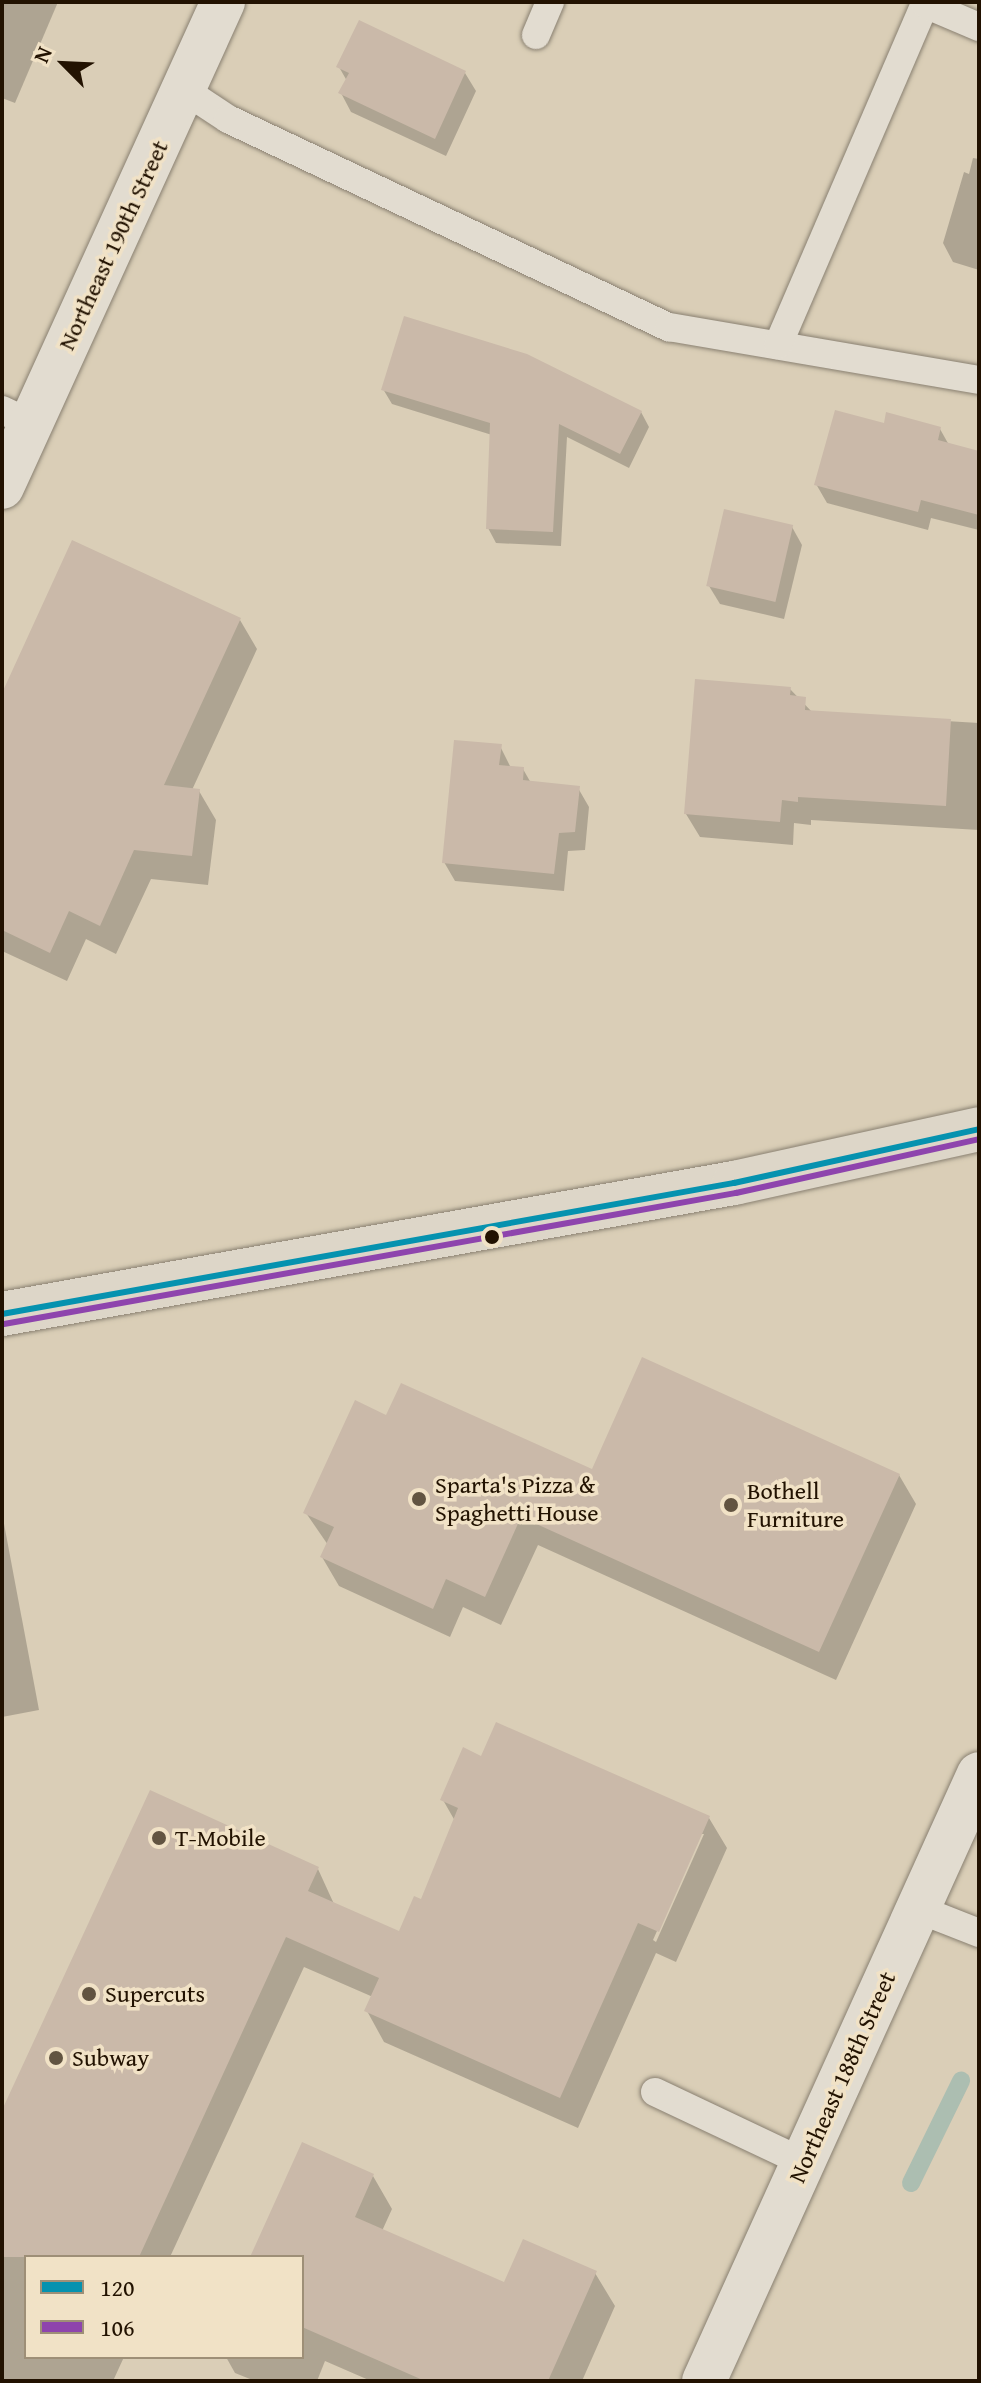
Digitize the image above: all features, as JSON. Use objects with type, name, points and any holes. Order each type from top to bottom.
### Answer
[{"type":"main road","points":[[2,1314],[734,1183],[979,1129]]},
{"type":"street","name":"Northeast 190th Street","points":[[2,487],[16,417],[184,90],[223,2]]},
{"type":"street","name":"Northeast 188th Street","points":[[704,2381],[979,1774]]},
{"type":"lane","points":[[536,35],[550,2]]},
{"type":"lane","points":[[778,345],[925,4],[979,27]]},
{"type":"lane","points":[[184,90],[228,119],[669,327],[979,380]]},
{"type":"lane","points":[[918,1909],[979,1933]]},
{"type":"lane","points":[[655,2092],[803,2162]]},
{"type":"building","points":[[359,20],[466,71],[435,139],[338,93],[349,73],[336,67]]},
{"type":"building","points":[[404,316],[527,354],[642,411],[620,454],[559,424],[553,532],[486,529],[490,423],[381,390]]},
{"type":"building","points":[[835,410],[884,423],[886,412],[941,427],[938,440],[979,451],[979,515],[921,500],[918,512],[814,485]]},
{"type":"building","points":[[724,509],[793,525],[775,602],[706,586]]},
{"type":"building","points":[[72,540],[241,618],[164,785],[200,789],[192,856],[134,850],[100,926],[69,911],[50,953],[2,930],[2,693]]},
{"type":"building","points":[[695,679],[791,687],[790,695],[806,697],[805,710],[951,719],[946,806],[798,797],[798,802],[782,800],[780,822],[684,814]]},
{"type":"building","points":[[454,740],[502,744],[499,765],[524,767],[523,780],[580,786],[575,832],[559,833],[554,874],[442,863]]},
{"type":"building","points":[[642,1357],[900,1474],[819,1652],[521,1517],[485,1597],[446,1579],[433,1609],[320,1557],[334,1527],[303,1513],[355,1400],[386,1415],[401,1383],[592,1469]]},
{"type":"building","points":[[496,1722],[710,1816],[659,1932],[638,1923],[560,2098],[364,2011],[379,1978],[286,1937],[140,2255],[2,2257],[2,2110],[150,1790],[319,1867],[308,1891],[399,1931],[414,1896],[421,1899],[458,1808],[440,1800],[463,1747],[481,1756]]},
{"type":"building","points":[[302,2142],[374,2174],[355,2217],[504,2282],[523,2239],[597,2271],[548,2381],[425,2381],[304,2328],[304,2255],[251,2255]]},
{"type":"waterway","points":[[911,2183],[961,2081]]},
{"type":"transit line","name":"120","points":[[2,1314],[734,1183],[979,1129]]},
{"type":"transit line","name":"106","points":[[4,1324],[736,1193],[979,1139]]},
{"type":"place","name":"Sparta's Pizza & Spaghetti House","points":[[419,1499]]},
{"type":"place","name":"Bothell Furniture","points":[[731,1505]]},
{"type":"place","name":"T-Mobile","points":[[159,1838]]},
{"type":"place","name":"Supercuts","points":[[89,1994]]},
{"type":"place","name":"Subway","points":[[56,2058]]}]
